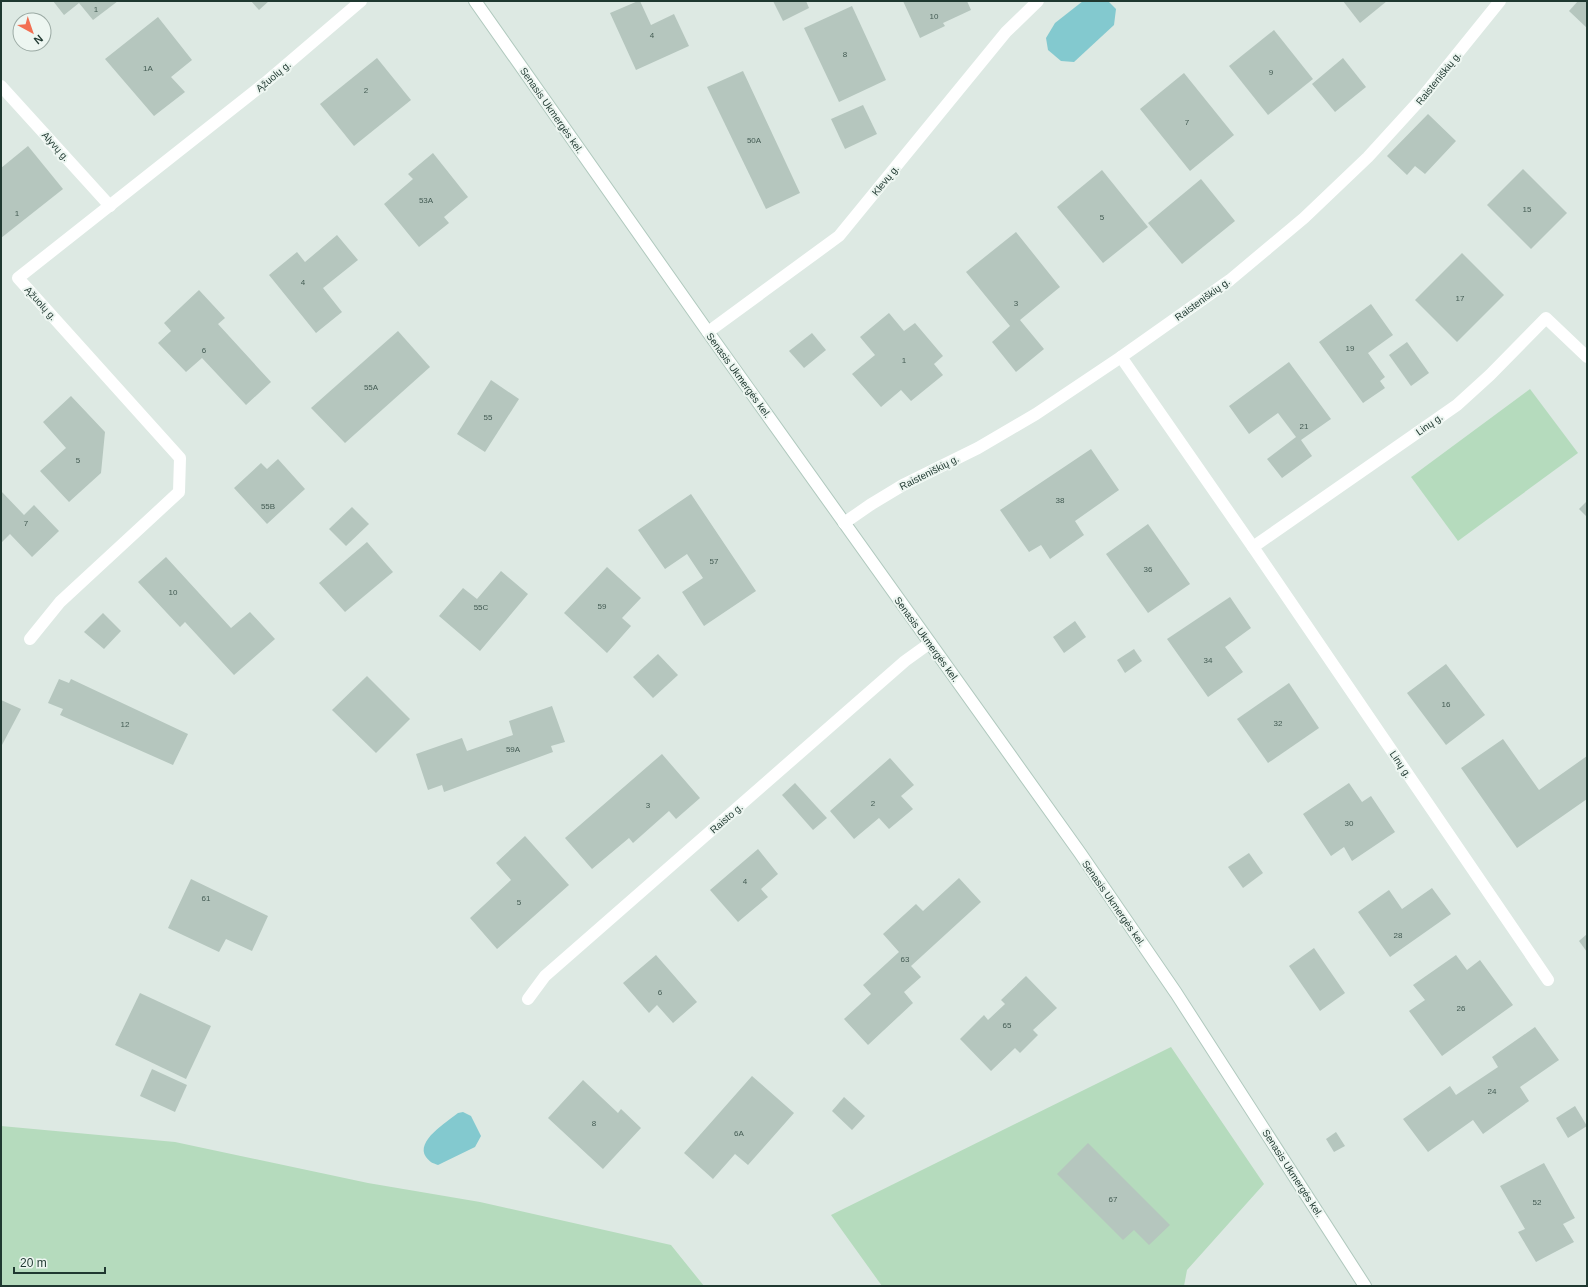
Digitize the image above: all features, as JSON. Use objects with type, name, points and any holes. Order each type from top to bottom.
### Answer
[{"type":"street","name":"Ąžuolų g.","points":[[30,639],[60,602],[179,492],[180,458],[18,278],[265,83],[361,1]]},
{"type":"street","name":"Senasis Ukmergės kel.","points":[[475,1],[708,332],[1076,847],[1176,993],[1293,1172],[1365,1286]]},
{"type":"street","name":"Klevų g.","points":[[708,332],[839,236],[1006,32],[1038,1]]},
{"type":"street","name":"Raisteniškių g.","points":[[844,523],[903,485],[978,448],[1036,414],[1121,357],[1230,280],[1304,218],[1368,157],[1420,100],[1500,1]]},
{"type":"street","name":"Alyvų g.","points":[[1,86],[110,206]]},
{"type":"street","name":"Linų g.","points":[[1253,547],[1457,405],[1490,375],[1546,318],[1587,357]]},
{"type":"street","name":"Linų g.","points":[[1121,357],[1253,547],[1548,980]]},
{"type":"street","name":"Raisto g.","points":[[528,1000],[545,976],[905,661],[930,644]]},
{"type":"green space","points":[[1530,389],[1578,453],[1458,541],[1411,477]]},
{"type":"green space","points":[[1171,1047],[1264,1184],[1187,1270],[1184,1286],[882,1286],[831,1215]]},
{"type":"green space","points":[[1,1126],[175,1142],[368,1183],[480,1202],[671,1245],[704,1286],[1,1286]]},
{"type":"water","points":[[1083,1],[1108,1],[1116,9],[1114,25],[1074,62],[1061,61],[1048,50],[1046,38],[1055,23]]},
{"type":"water","points":[[463,1112],[471,1116],[481,1136],[475,1147],[438,1165],[431,1162],[426,1157],[424,1151],[428,1138],[447,1121],[458,1113]]},
{"type":"building","points":[[53,1],[118,1],[93,20],[79,3],[64,15]]},
{"type":"building","points":[[251,1],[269,1],[259,10]]},
{"type":"building","points":[[640,1],[651,25],[674,14],[689,46],[636,70],[610,13]]},
{"type":"building","points":[[773,1],[806,1],[809,8],[783,21]]},
{"type":"building","points":[[903,1],[967,1],[971,10],[943,23],[945,26],[920,38]]},
{"type":"building","points":[[1343,1],[1387,1],[1360,23]]},
{"type":"building","points":[[1578,1],[1587,1],[1587,28],[1569,11]]},
{"type":"building","points":[[852,6],[886,80],[839,102],[804,28]]},
{"type":"building","points":[[158,17],[192,60],[171,77],[185,92],[154,116],[105,59]]},
{"type":"building","points":[[1274,30],[1313,79],[1268,115],[1229,66]]},
{"type":"building","points":[[377,58],[411,100],[354,146],[320,104]]},
{"type":"building","points":[[1343,58],[1366,87],[1335,112],[1312,84]]},
{"type":"building","points":[[743,71],[800,193],[766,209],[707,87]]},
{"type":"building","points":[[1184,73],[1234,135],[1190,171],[1140,109]]},
{"type":"building","points":[[863,105],[877,134],[845,149],[831,119]]},
{"type":"building","points":[[1428,114],[1456,141],[1425,174],[1415,166],[1407,175],[1387,156]]},
{"type":"building","points":[[28,146],[63,189],[1,238],[1,168]]},
{"type":"building","points":[[433,153],[468,197],[444,217],[449,223],[419,247],[384,204],[413,179],[408,174]]},
{"type":"building","points":[[1523,169],[1567,213],[1531,249],[1487,205]]},
{"type":"building","points":[[1102,170],[1148,227],[1103,263],[1057,207]]},
{"type":"building","points":[[1201,179],[1235,221],[1182,264],[1148,223]]},
{"type":"building","points":[[1016,232],[1060,287],[1020,320],[1044,349],[1016,372],[992,342],[1010,326],[966,272]]},
{"type":"building","points":[[337,235],[358,260],[323,288],[342,312],[316,333],[269,275],[297,252],[305,262]]},
{"type":"building","points":[[1462,253],[1504,295],[1457,342],[1415,300]]},
{"type":"building","points":[[199,290],[225,318],[218,324],[271,382],[246,405],[202,358],[186,372],[158,343],[171,331],[164,323]]},
{"type":"building","points":[[1371,304],[1393,335],[1368,353],[1385,377],[1380,381],[1385,388],[1363,403],[1319,342]]},
{"type":"building","points":[[889,313],[904,331],[915,323],[943,356],[934,364],[943,375],[911,401],[901,390],[881,407],[852,374],[875,355],[860,337]]},
{"type":"building","points":[[398,331],[430,367],[345,443],[311,408]]},
{"type":"building","points":[[812,333],[826,350],[804,368],[789,351]]},
{"type":"building","points":[[1407,342],[1429,373],[1411,386],[1389,355]]},
{"type":"building","points":[[1289,362],[1331,419],[1301,440],[1312,456],[1282,478],[1267,459],[1296,437],[1278,413],[1249,434],[1229,406]]},
{"type":"building","points":[[491,380],[519,399],[485,452],[457,434]]},
{"type":"building","points":[[71,396],[105,432],[101,473],[69,502],[40,471],[66,448],[43,422]]},
{"type":"building","points":[[1091,449],[1119,490],[1075,521],[1084,535],[1050,559],[1041,545],[1029,552],[1000,510]]},
{"type":"building","points":[[278,459],[305,489],[267,524],[234,488],[261,463],[267,469]]},
{"type":"building","points":[[1,491],[24,515],[34,505],[59,531],[32,557],[10,534],[1,543]]},
{"type":"building","points":[[691,494],[756,591],[704,626],[682,592],[703,578],[687,554],[665,569],[638,530]]},
{"type":"building","points":[[1587,501],[1587,517],[1579,509]]},
{"type":"building","points":[[352,507],[369,524],[346,546],[329,529]]},
{"type":"building","points":[[1148,524],[1190,584],[1148,613],[1106,554]]},
{"type":"building","points":[[367,542],[393,572],[345,612],[319,583]]},
{"type":"building","points":[[166,557],[231,628],[250,612],[275,639],[234,675],[185,622],[180,627],[138,582]]},
{"type":"building","points":[[607,567],[641,598],[622,618],[631,626],[607,653],[564,613]]},
{"type":"building","points":[[501,571],[528,594],[480,651],[439,616],[463,588],[477,599]]},
{"type":"building","points":[[1230,597],[1251,628],[1225,647],[1243,672],[1208,697],[1167,639]]},
{"type":"building","points":[[103,613],[121,631],[104,649],[84,632]]},
{"type":"building","points":[[1075,621],[1086,637],[1064,653],[1053,637]]},
{"type":"building","points":[[1134,649],[1142,661],[1125,673],[1117,660]]},
{"type":"building","points":[[658,654],[678,675],[653,698],[633,677]]},
{"type":"building","points":[[1446,664],[1485,715],[1446,745],[1407,693]]},
{"type":"building","points":[[367,676],[410,719],[376,753],[332,710]]},
{"type":"building","points":[[59,679],[69,683],[71,679],[188,734],[173,765],[60,715],[63,709],[48,703]]},
{"type":"building","points":[[1289,683],[1319,728],[1268,763],[1237,719]]},
{"type":"building","points":[[1,700],[21,709],[2,745],[1,745]]},
{"type":"building","points":[[552,706],[565,742],[551,746],[553,752],[444,792],[442,785],[428,790],[416,754],[462,738],[467,751],[513,735],[509,721]]},
{"type":"building","points":[[1503,739],[1539,790],[1587,756],[1587,799],[1517,848],[1461,768]]},
{"type":"building","points":[[662,754],[700,798],[676,819],[669,811],[633,843],[629,838],[592,869],[565,838]]},
{"type":"building","points":[[890,758],[914,785],[901,796],[913,809],[889,829],[879,818],[854,839],[830,811]]},
{"type":"building","points":[[795,783],[827,818],[813,830],[782,795]]},
{"type":"building","points":[[1349,783],[1362,802],[1371,796],[1395,832],[1352,861],[1344,847],[1331,856],[1303,814]]},
{"type":"building","points":[[525,836],[569,885],[497,949],[470,918],[511,880],[496,863]]},
{"type":"building","points":[[758,849],[778,874],[761,889],[768,897],[738,922],[710,890]]},
{"type":"building","points":[[1249,853],[1263,873],[1243,888],[1228,867]]},
{"type":"building","points":[[959,878],[981,902],[911,966],[921,977],[904,992],[913,1003],[868,1045],[844,1019],[871,994],[863,985],[899,952],[883,934],[916,904],[923,911]]},
{"type":"building","points":[[191,879],[268,916],[252,951],[226,939],[219,952],[168,928]]},
{"type":"building","points":[[1432,888],[1451,914],[1390,957],[1358,912],[1389,890],[1402,909]]},
{"type":"building","points":[[1587,934],[1587,952],[1579,941]]},
{"type":"building","points":[[1314,948],[1345,993],[1320,1011],[1289,966]]},
{"type":"building","points":[[656,955],[697,1002],[673,1023],[657,1005],[649,1013],[623,983]]},
{"type":"building","points":[[1456,955],[1467,970],[1480,960],[1513,1005],[1442,1056],[1409,1011],[1425,1000],[1413,985]]},
{"type":"building","points":[[1026,976],[1057,1008],[1033,1030],[1038,1035],[1020,1053],[1015,1048],[991,1071],[960,1039],[984,1015],[988,1020],[1005,1004],[1001,1000]]},
{"type":"building","points":[[140,993],[211,1026],[186,1079],[115,1045]]},
{"type":"building","points":[[1535,1027],[1559,1060],[1520,1087],[1529,1101],[1483,1134],[1473,1120],[1428,1152],[1403,1119],[1450,1086],[1456,1095],[1498,1067],[1492,1057]]},
{"type":"building","points":[[152,1069],[187,1085],[175,1112],[140,1096]]},
{"type":"building","points":[[752,1076],[794,1113],[748,1165],[735,1154],[713,1179],[684,1153]]},
{"type":"building","points":[[583,1080],[618,1113],[621,1109],[641,1128],[603,1169],[548,1118]]},
{"type":"building","points":[[844,1097],[865,1116],[852,1130],[832,1111]]},
{"type":"building","points":[[1575,1106],[1587,1126],[1568,1138],[1556,1118]]},
{"type":"building","points":[[1336,1132],[1345,1146],[1334,1152],[1326,1139]]},
{"type":"building","points":[[1088,1143],[1170,1225],[1149,1245],[1134,1230],[1123,1240],[1057,1174]]},
{"type":"building","points":[[1544,1163],[1575,1218],[1563,1224],[1574,1242],[1536,1262],[1518,1232],[1525,1229],[1500,1186]]}]
